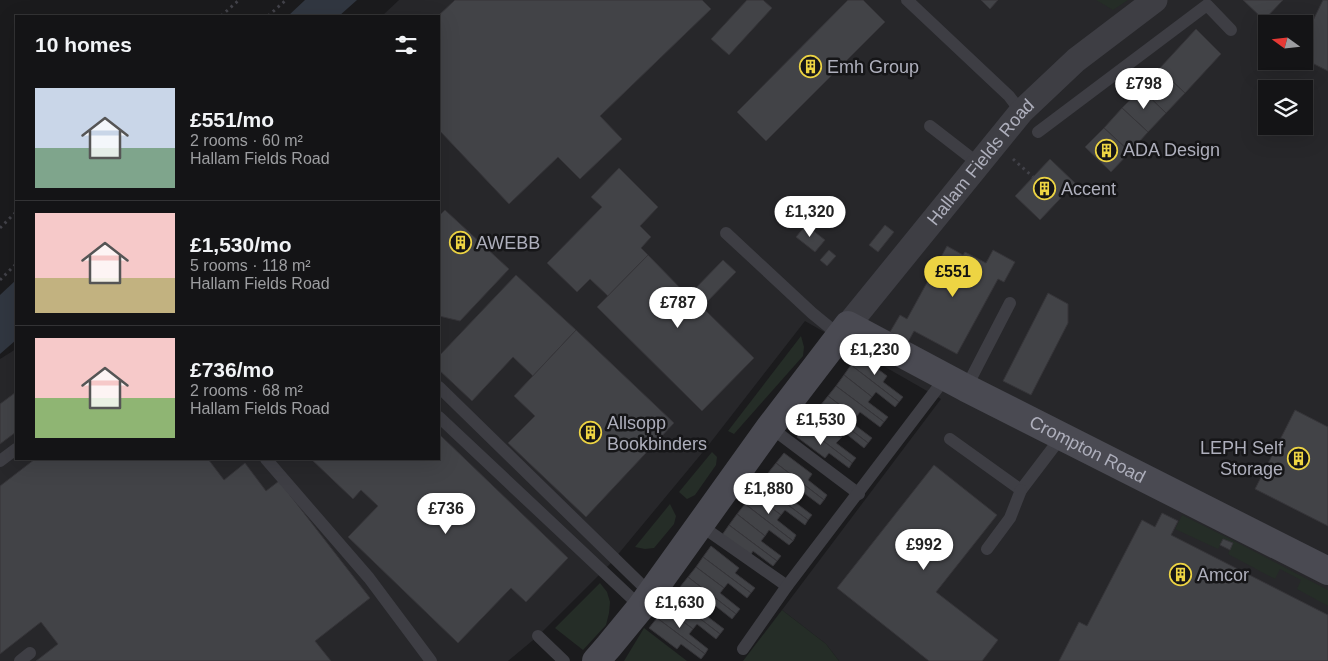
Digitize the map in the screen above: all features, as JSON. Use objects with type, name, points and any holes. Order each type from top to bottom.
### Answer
[{"type":"street","name":"Hallam Fields Road","points":[[596,661],[646,600],[770,427],[844,331],[1022,112],[1076,60],[1155,0]]},
{"type":"street","name":"Crompton Road","points":[[844,331],[956,382],[1328,571]]},
{"type":"lane","points":[[907,0],[1009,96],[1022,112]]},
{"type":"lane","points":[[1038,132],[1207,5],[1231,30]]},
{"type":"lane","points":[[930,126],[979,164]]},
{"type":"lane","points":[[726,233],[812,313],[844,331]]},
{"type":"lane","points":[[743,649],[787,586],[858,494],[956,382],[1010,303]]},
{"type":"lane","points":[[440,388],[646,600]]},
{"type":"lane","points":[[440,418],[646,600]]},
{"type":"lane","points":[[770,427],[858,494]]},
{"type":"lane","points":[[987,549],[1010,518],[1021,490],[1062,436]]},
{"type":"lane","points":[[950,438],[1021,490]]},
{"type":"lane","points":[[0,462],[15,450]]},
{"type":"lane","points":[[267,460],[369,578],[431,661]]},
{"type":"lane","points":[[700,525],[787,586]]},
{"type":"lane","points":[[538,636],[564,661]]},
{"type":"path","points":[[223,15],[239,0]]},
{"type":"path","points":[[269,15],[286,0]]},
{"type":"path","points":[[0,228],[15,213]]},
{"type":"path","points":[[0,280],[15,265]]},
{"type":"shaded area","points":[[305,0],[357,0],[340,15],[289,15]]},
{"type":"shaded area","points":[[399,0],[1328,0],[1328,661],[839,661],[826,644],[782,610],[941,399],[805,321],[707,447],[610,564],[538,636],[508,661],[0,661],[0,359],[15,350],[15,460],[440,460],[440,15],[383,15]]},
{"type":"shaded area","points":[[1096,0],[1128,0],[1113,10]]},
{"type":"shaded area","points":[[15,281],[15,341],[0,354],[0,295]]},
{"type":"shaded area","points":[[801,336],[804,347],[803,356],[734,434],[728,431]]},
{"type":"shaded area","points":[[712,452],[717,457],[716,465],[695,495],[687,499],[679,492]]},
{"type":"shaded area","points":[[670,504],[676,516],[674,524],[654,548],[635,547]]},
{"type":"shaded area","points":[[1182,515],[1328,590],[1328,606],[1297,589],[1301,580],[1280,569],[1275,579],[1228,554],[1233,543],[1223,539],[1218,549],[1175,529]]},
{"type":"shaded area","points":[[600,583],[607,592],[610,602],[606,625],[583,650],[555,628]]},
{"type":"shaded area","points":[[782,610],[826,644],[839,661],[743,661]]},
{"type":"shaded area","points":[[644,628],[687,661],[624,661]]},
{"type":"building","points":[[455,0],[702,0],[711,9],[600,116],[622,139],[580,179],[558,157],[509,204],[440,131],[439,15]]},
{"type":"building","points":[[747,0],[763,0],[772,8],[729,55],[711,39]]},
{"type":"building","name":"Emh Group","points":[[848,0],[863,0],[885,22],[766,141],[737,112]]},
{"type":"building","points":[[981,0],[998,0],[990,9]]},
{"type":"building","points":[[1243,0],[1283,0],[1269,15],[1259,15]]},
{"type":"building","points":[[1323,0],[1328,0],[1328,71],[1313,64],[1313,21]]},
{"type":"building","points":[[1196,29],[1221,54],[1185,93],[1159,69]]},
{"type":"building","points":[[1159,69],[1185,93],[1166,113],[1141,89]]},
{"type":"building","points":[[1141,89],[1166,113],[1148,132],[1122,108]]},
{"type":"building","points":[[1122,108],[1148,132],[1130,152],[1104,128]]},
{"type":"building","name":"ADA Design","points":[[1104,128],[1130,152],[1111,172],[1085,147]]},
{"type":"building","name":"Accent","points":[[1050,159],[1075,183],[1040,220],[1015,196]]},
{"type":"building","points":[[619,168],[658,207],[640,226],[651,237],[641,248],[648,255],[608,296],[590,279],[577,292],[547,263],[602,207],[591,197]]},
{"type":"building","name":"AWEBB","points":[[445,210],[509,269],[460,321],[440,316],[440,215]]},
{"type":"building","points":[[806,225],[825,240],[815,252],[796,237]]},
{"type":"building","points":[[885,225],[894,232],[878,252],[869,245]]},
{"type":"building","points":[[947,246],[963,255],[965,252],[986,263],[993,250],[1015,262],[1004,282],[998,279],[957,354],[914,331],[908,342],[890,332],[900,315],[907,319]]},
{"type":"building","points":[[829,250],[836,256],[827,266],[820,260]]},
{"type":"building","points":[[648,255],[688,296],[723,260],[736,272],[702,307],[754,358],[702,411],[597,307]]},
{"type":"building","points":[[516,275],[576,330],[533,376],[513,357],[472,401],[440,371],[440,355]]},
{"type":"building","points":[[1048,293],[1068,304],[1068,323],[1031,395],[1003,381]]},
{"type":"building","name":"Allsopp Bookbinders","points":[[576,330],[674,423],[586,517],[508,443],[535,416],[514,396]]},
{"type":"building","points":[[859,355],[887,376],[883,382],[903,397],[899,402],[851,365]]},
{"type":"building","points":[[851,365],[899,402],[895,407],[876,392],[872,397],[844,375]]},
{"type":"building","points":[[844,375],[872,397],[868,402],[888,417],[884,422],[836,386]]},
{"type":"building","points":[[836,386],[884,422],[880,427],[860,412],[856,417],[828,396]]},
{"type":"building","points":[[15,393],[15,433],[0,444],[0,404]]},
{"type":"building","points":[[828,396],[856,417],[852,423],[872,438],[868,443],[820,406]]},
{"type":"building","points":[[820,406],[868,443],[864,448],[844,432],[841,438],[813,416]]},
{"type":"building","name":"LEPH Self Storage","points":[[1295,410],[1328,427],[1328,526],[1255,489]]},
{"type":"building","points":[[813,416],[841,438],[836,443],[856,458],[852,463],[805,427]]},
{"type":"building","points":[[805,427],[852,463],[849,468],[829,453],[825,458],[797,437]]},
{"type":"building","points":[[440,435],[568,558],[526,602],[511,588],[458,643],[348,537],[378,506],[361,490],[353,499],[312,460],[440,460]]},
{"type":"building","points":[[784,453],[812,474],[808,480],[827,495],[824,500],[776,463]]},
{"type":"building","points":[[34,460],[209,460],[224,480],[245,463],[266,491],[279,481],[370,598],[315,641],[331,661],[36,661],[58,644],[41,622],[0,654],[0,486]]},
{"type":"building","points":[[776,463],[824,500],[820,505],[800,490],[796,495],[768,473]]},
{"type":"building","points":[[934,465],[997,515],[936,592],[998,640],[982,661],[929,661],[837,588]]},
{"type":"building","points":[[768,473],[796,495],[792,500],[812,515],[808,520],[760,484]]},
{"type":"building","points":[[760,484],[808,520],[805,525],[785,510],[781,515],[753,494]]},
{"type":"building","points":[[753,494],[781,515],[777,520],[796,535],[793,541],[745,504]]},
{"type":"building","points":[[745,504],[793,541],[789,545],[769,530],[765,536],[737,514]]},
{"type":"building","name":"Amcor","points":[[1162,513],[1178,521],[1171,535],[1328,615],[1328,661],[1059,661],[1079,622],[1087,626],[1142,520],[1155,527]]},
{"type":"building","points":[[737,514],[765,536],[761,541],[781,556],[777,561],[729,525]]},
{"type":"building","points":[[729,525],[777,561],[773,566],[753,551],[750,556],[722,535]]},
{"type":"building","points":[[1223,539],[1233,543],[1230,550],[1220,545]]},
{"type":"building","points":[[711,546],[739,568],[735,573],[755,588],[751,593],[703,557]]},
{"type":"building","points":[[703,557],[751,593],[747,598],[728,583],[724,588],[696,567]]},
{"type":"building","points":[[696,567],[724,588],[720,593],[740,609],[736,614],[688,577]]},
{"type":"building","points":[[688,577],[736,614],[732,619],[712,603],[708,608],[680,587]]},
{"type":"building","points":[[680,587],[708,608],[704,614],[724,629],[720,634],[673,598]]},
{"type":"building","points":[[673,598],[720,634],[716,639],[697,624],[693,629],[665,608]]},
{"type":"building","points":[[665,608],[693,629],[689,634],[708,649],[705,654],[657,618]]},
{"type":"building","points":[[657,618],[705,654],[701,659],[681,644],[677,649],[649,628]]},
{"type":"place","name":"Emh Group","points":[[811,67]]},
{"type":"place","name":"ADA Design","points":[[1107,150]]},
{"type":"place","name":"Accent","points":[[1045,189]]},
{"type":"place","name":"AWEBB","points":[[460,243]]},
{"type":"place","name":"Allsopp Bookbinders","points":[[591,433]]},
{"type":"place","name":"LEPH Self Storage","points":[[1299,458]]},
{"type":"place","name":"Amcor","points":[[1181,575]]}]
